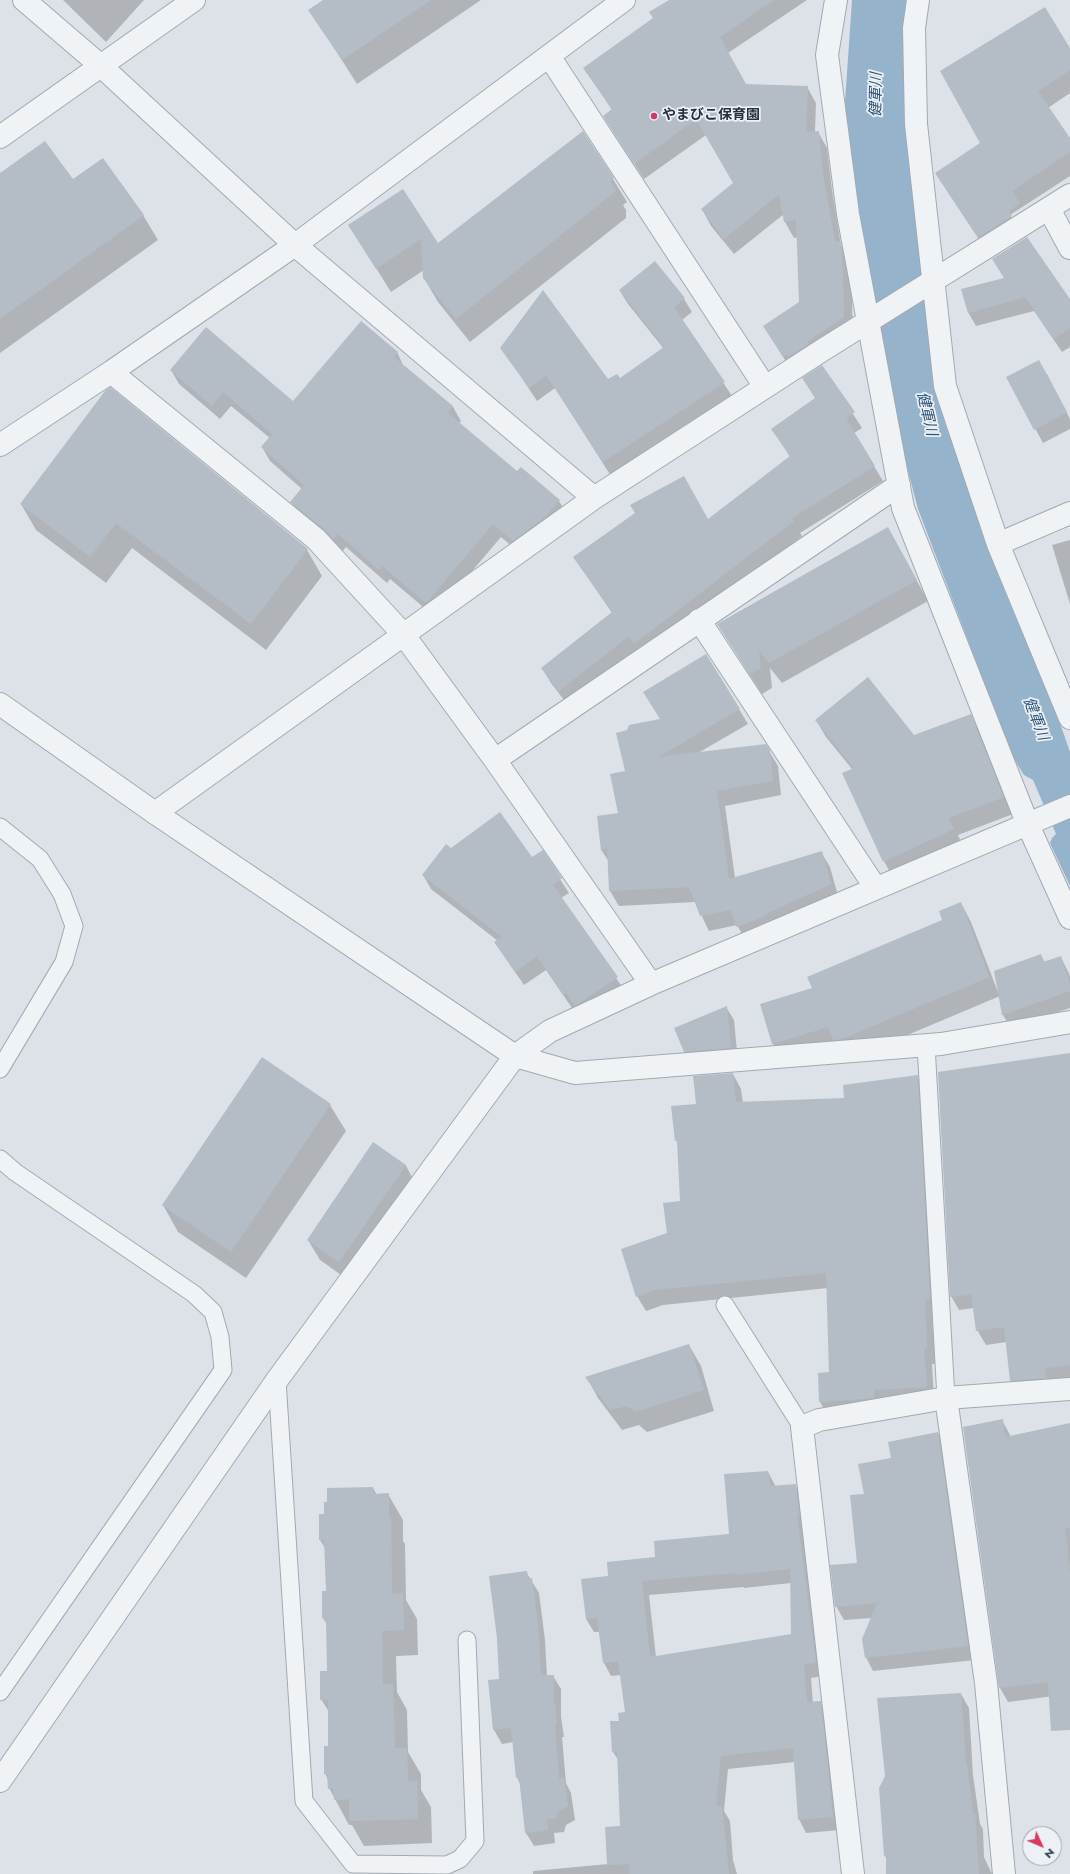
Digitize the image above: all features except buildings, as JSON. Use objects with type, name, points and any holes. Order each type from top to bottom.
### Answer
[{"type":"street","points":[[24,0],[101,66],[295,245],[594,498]]},
{"type":"street","points":[[0,138],[194,0]]},
{"type":"street","points":[[0,445],[111,372],[295,245],[624,0]]},
{"type":"street","points":[[836,0],[827,55],[848,214],[903,508],[1028,825],[1070,918]]},
{"type":"street","points":[[918,0],[914,28],[916,124],[945,386],[998,544],[1070,718]]},
{"type":"street","points":[[549,56],[765,387]]},
{"type":"street","points":[[155,813],[594,498],[867,322],[1070,195]]},
{"type":"street","points":[[1049,209],[1070,248]]},
{"type":"street","points":[[111,372],[316,539],[403,634],[495,760],[651,984]]},
{"type":"street","points":[[495,760],[899,485]]},
{"type":"street","points":[[998,544],[1070,513]]},
{"type":"street","points":[[699,620],[875,887]]},
{"type":"street","points":[[0,704],[155,813],[515,1056],[575,1073],[941,1044],[1070,1022]]},
{"type":"street","points":[[0,1782],[277,1380],[515,1056],[550,1031],[651,984],[875,887],[1028,825],[1070,806]]},
{"type":"street","points":[[853,1874],[802,1427],[819,1420],[946,1398],[1070,1389]]},
{"type":"street","points":[[946,1398],[986,1683],[1004,1874]]},
{"type":"lane","points":[[0,828],[40,859],[62,894],[74,926],[64,962],[0,1069]]},
{"type":"lane","points":[[926,1045],[946,1398]]},
{"type":"lane","points":[[0,1159],[15,1172],[194,1294],[213,1312],[220,1337],[223,1370],[0,1692]]},
{"type":"lane","points":[[725,1305],[802,1427]]},
{"type":"lane","points":[[277,1380],[304,1801],[353,1864],[447,1865],[460,1859],[475,1841],[467,1640]]},
{"type":"water","name":"健軍川","points":[[852,0],[911,0],[915,193],[927,308],[1025,624],[1070,752],[1070,886],[1050,843],[1056,834],[1033,780],[1024,775],[1012,756],[918,509],[897,429],[856,202],[845,102]]},
{"type":"place","name":"やまびこ保育園","points":[[654,116]]}]
